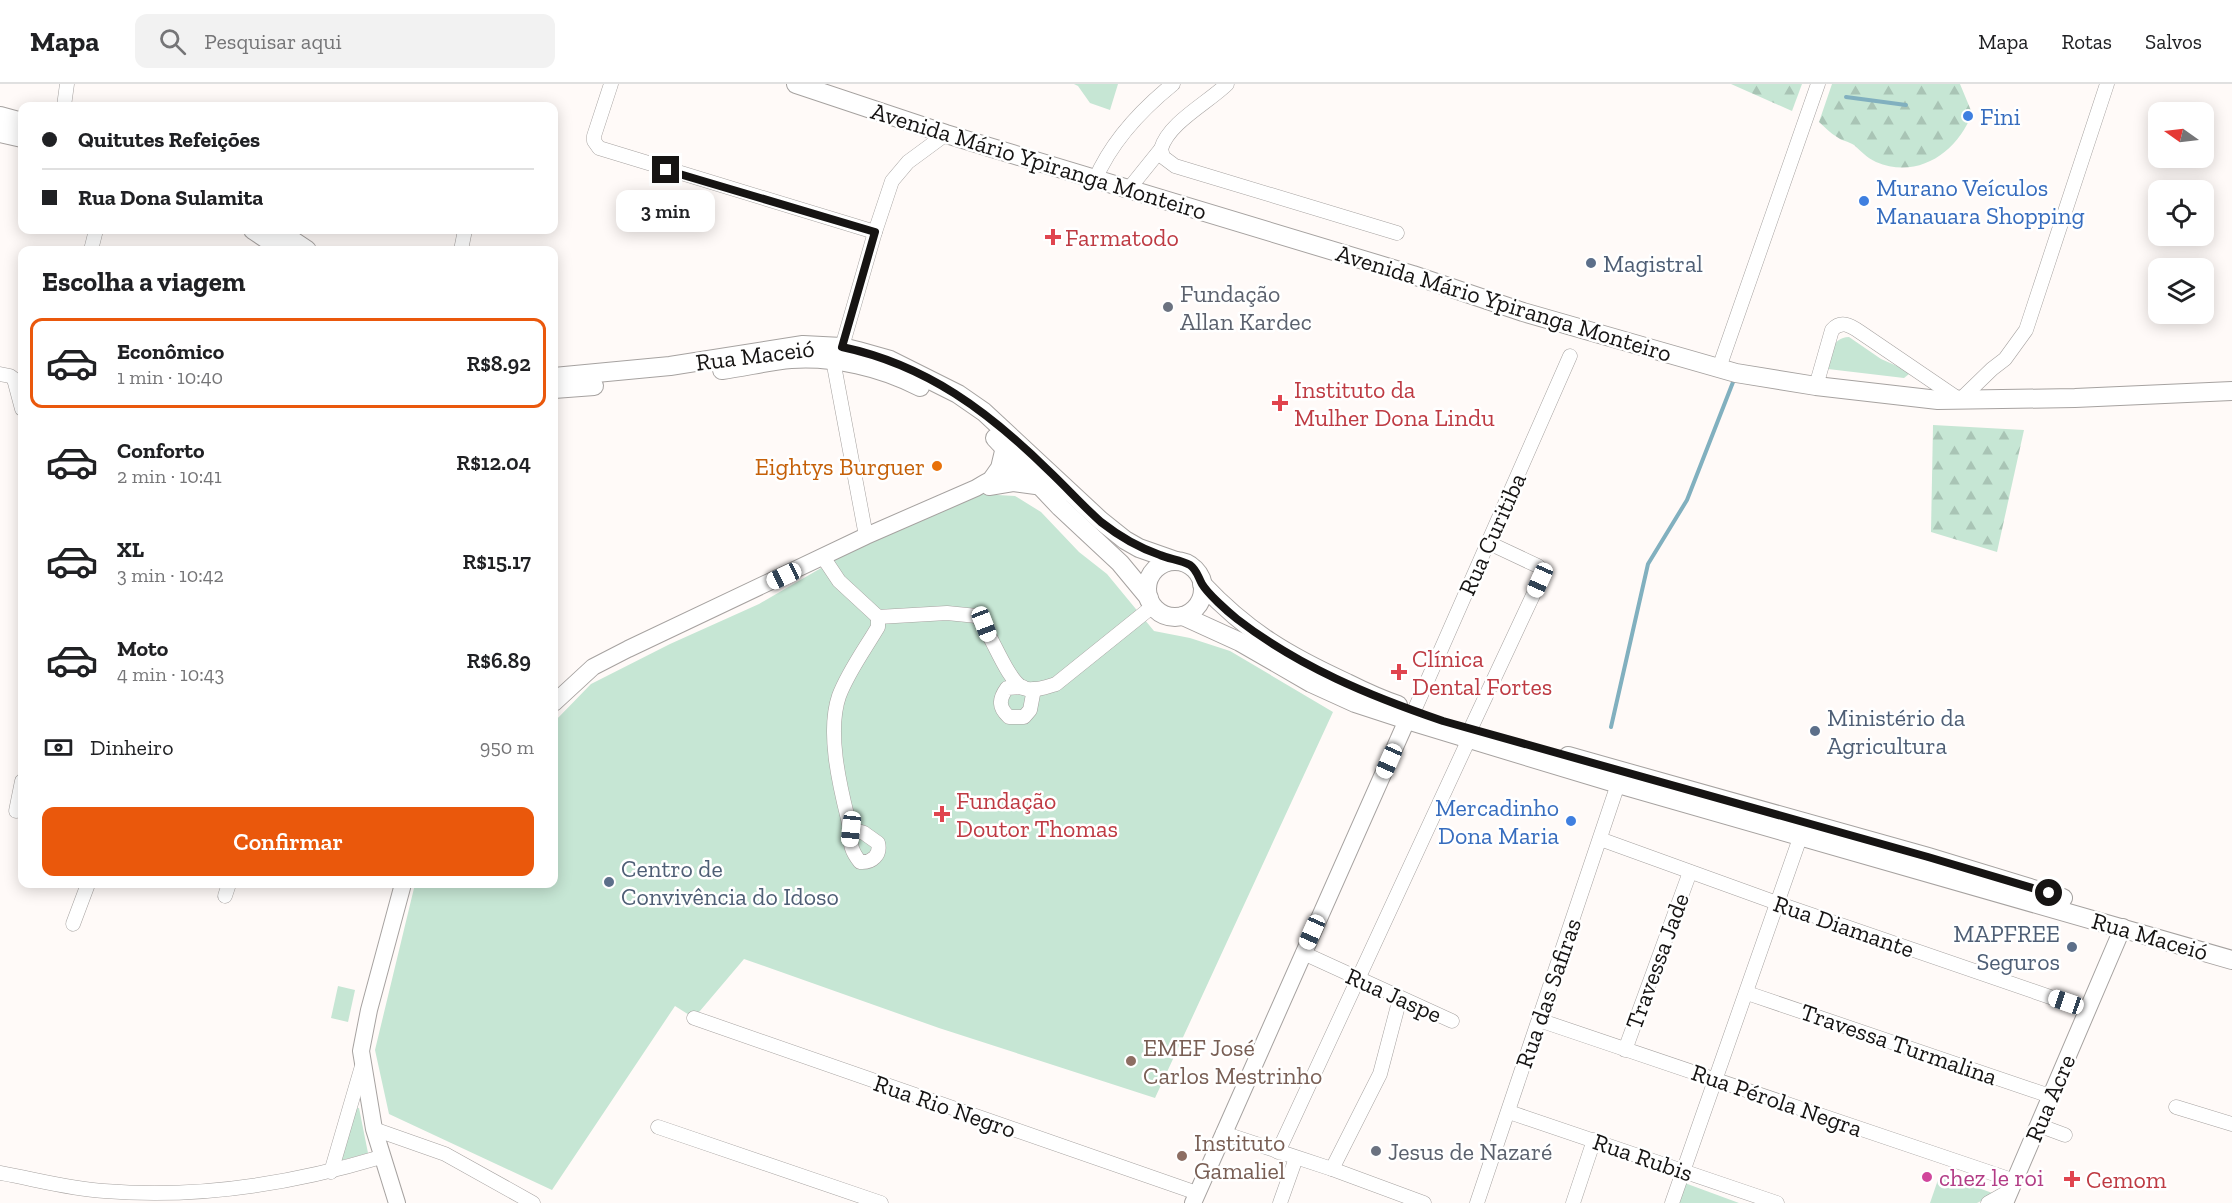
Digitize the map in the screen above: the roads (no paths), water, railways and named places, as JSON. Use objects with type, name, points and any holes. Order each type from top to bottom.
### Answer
[{"type":"main road","name":"Avenida Mário Ypiranga Monteiro","points":[[796,84],[946,134],[1413,275],[1523,312],[1755,377],[1938,400],[2074,398],[2232,391]]},
{"type":"main road","points":[[0,116],[18,121]]},
{"type":"main road","points":[[0,133],[18,137]]},
{"type":"main road","points":[[259,234],[277,246]]},
{"type":"main road","points":[[283,234],[302,246]]},
{"type":"main road","name":"Rua Maceió","points":[[558,377],[670,366],[794,346],[890,360],[958,394],[984,412],[1046,479],[1125,540],[1139,548],[1176,561]]},
{"type":"main road","name":"Rua Maceió","points":[[558,389],[686,376],[838,354],[853,363],[916,385],[975,420],[1026,470],[1046,479],[1060,507],[1120,563],[1151,602]]},
{"type":"main road","points":[[993,478],[1000,468],[1005,447]]},
{"type":"main road","points":[[1176,561],[1190,566],[1200,577],[1202,584],[1199,604],[1192,612],[1183,616],[1166,616],[1151,602],[1149,580],[1153,573],[1167,562],[1176,561]]},
{"type":"main road","name":"Rua Maceió","points":[[1202,584],[1231,614],[1312,676]]},
{"type":"main road","name":"Rua Maceió","points":[[1183,616],[1312,676],[1388,702],[1410,716],[1618,783],[2232,960]]},
{"type":"main road","name":"Rua Maceió","points":[[1470,734],[1928,857],[2232,947]]},
{"type":"street","points":[[64,102],[67,84]]},
{"type":"street","points":[[611,84],[594,136],[596,146],[599,148],[875,232]]},
{"type":"street","points":[[1095,180],[1105,157],[1145,108],[1173,84]]},
{"type":"street","points":[[1227,84],[1178,124],[1162,143],[1163,157],[1175,166],[1397,233]]},
{"type":"street","points":[[1719,368],[1818,84]]},
{"type":"street","points":[[1816,386],[1832,330],[1837,324],[1843,323],[1920,371],[1960,400],[1992,369],[2005,360],[2026,330],[2107,84]]},
{"type":"street","points":[[866,536],[838,354],[892,181],[908,162],[946,134]]},
{"type":"street","points":[[1128,190],[1161,149]]},
{"type":"street","name":"Rua Curitiba","points":[[1195,1198],[1489,543],[1570,356]]},
{"type":"street","points":[[0,374],[14,379],[18,394]]},
{"type":"street","points":[[558,699],[593,667],[866,536],[976,488],[993,478],[1010,471],[1026,470]]},
{"type":"street","points":[[976,488],[1046,479]]},
{"type":"street","points":[[1278,1152],[1542,576],[1540,568],[1489,543]]},
{"type":"street","points":[[823,558],[838,581],[878,617],[946,613],[977,616],[984,624],[1016,682],[1028,688],[1056,684],[1151,602]]},
{"type":"street","points":[[851,829],[842,791],[833,725],[840,695],[878,627],[878,617]]},
{"type":"street","name":"Rua das Safiras","points":[[1478,1203],[1618,783]]},
{"type":"street","points":[[16,811],[18,801]]},
{"type":"street","points":[[1672,1203],[1801,835]]},
{"type":"street","name":"Rua Diamante","points":[[1600,839],[1777,903],[2088,1010]]},
{"type":"street","name":"Travessa Jade","points":[[1625,1050],[1690,872]]},
{"type":"street","points":[[73,924],[86,888]]},
{"type":"street","points":[[397,1203],[374,1129],[361,1051],[369,1010],[402,888]]},
{"type":"street","name":"Rua Acre","points":[[2010,1191],[2123,927]]},
{"type":"street","name":"Rua Jaspe","points":[[1303,953],[1452,1021]]},
{"type":"street","name":"Travessa Turmalina","points":[[1747,993],[2050,1096]]},
{"type":"street","points":[[1332,1169],[1380,1074],[1400,998]]},
{"type":"street","name":"Rua Rio Negro","points":[[694,1018],[1195,1198]]},
{"type":"street","name":"Rua Pérola Negra","points":[[1539,1020],[1715,1079],[2010,1191]]},
{"type":"street","points":[[331,1172],[362,1066]]},
{"type":"street","points":[[2176,1107],[2232,1124]]},
{"type":"street","name":"Rua Rubis","points":[[1509,1112],[1777,1203]]},
{"type":"street","points":[[2038,1125],[2065,1135]]},
{"type":"street","points":[[658,1127],[881,1203]]},
{"type":"street","points":[[374,1129],[446,1154],[533,1203]]},
{"type":"street","points":[[1223,1133],[1332,1169],[1424,1203]]},
{"type":"street","points":[[1573,1203],[1594,1140]]},
{"type":"street","points":[[0,1173],[103,1197],[234,1190],[331,1172],[381,1157]]},
{"type":"street","points":[[1280,1203],[1296,1158]]},
{"type":"street","points":[[1988,1203],[2010,1191]]},
{"type":"waterway","points":[[1846,97],[1906,105]]},
{"type":"waterway","points":[[1611,727],[1648,564],[1687,500],[1735,377]]},
{"type":"place","name":"Fini","points":[[1968,116]]},
{"type":"place","name":"Murano Veículos Manauara Shopping","points":[[1864,201]]},
{"type":"place","name":"Farmatodo","points":[[1053,237]]},
{"type":"place","name":"Magistral","points":[[1591,263]]},
{"type":"place","name":"Fundação Allan Kardec","points":[[1168,307]]},
{"type":"place","name":"Instituto da Mulher Dona Lindu","points":[[1280,403]]},
{"type":"place","name":"Eightys Burguer","points":[[937,466]]},
{"type":"place","name":"Clínica Dental Fortes","points":[[1399,672]]},
{"type":"place","name":"Ministério da Agricultura","points":[[1815,731]]},
{"type":"place","name":"Fundação Doutor Thomas","points":[[942,814]]},
{"type":"place","name":"Mercadinho Dona Maria","points":[[1571,821]]},
{"type":"place","name":"Centro de Convivência do Idoso","points":[[609,882]]},
{"type":"place","name":"MAPFREE Seguros","points":[[2072,947]]},
{"type":"place","name":"EMEF José Carlos Mestrinho","points":[[1131,1061]]},
{"type":"place","name":"Jesus de Nazaré","points":[[1376,1151]]},
{"type":"place","name":"Instituto Gamaliel","points":[[1182,1156]]},
{"type":"place","name":"chez le roi","points":[[1927,1177]]},
{"type":"place","name":"Cemom","points":[[2072,1179]]}]
